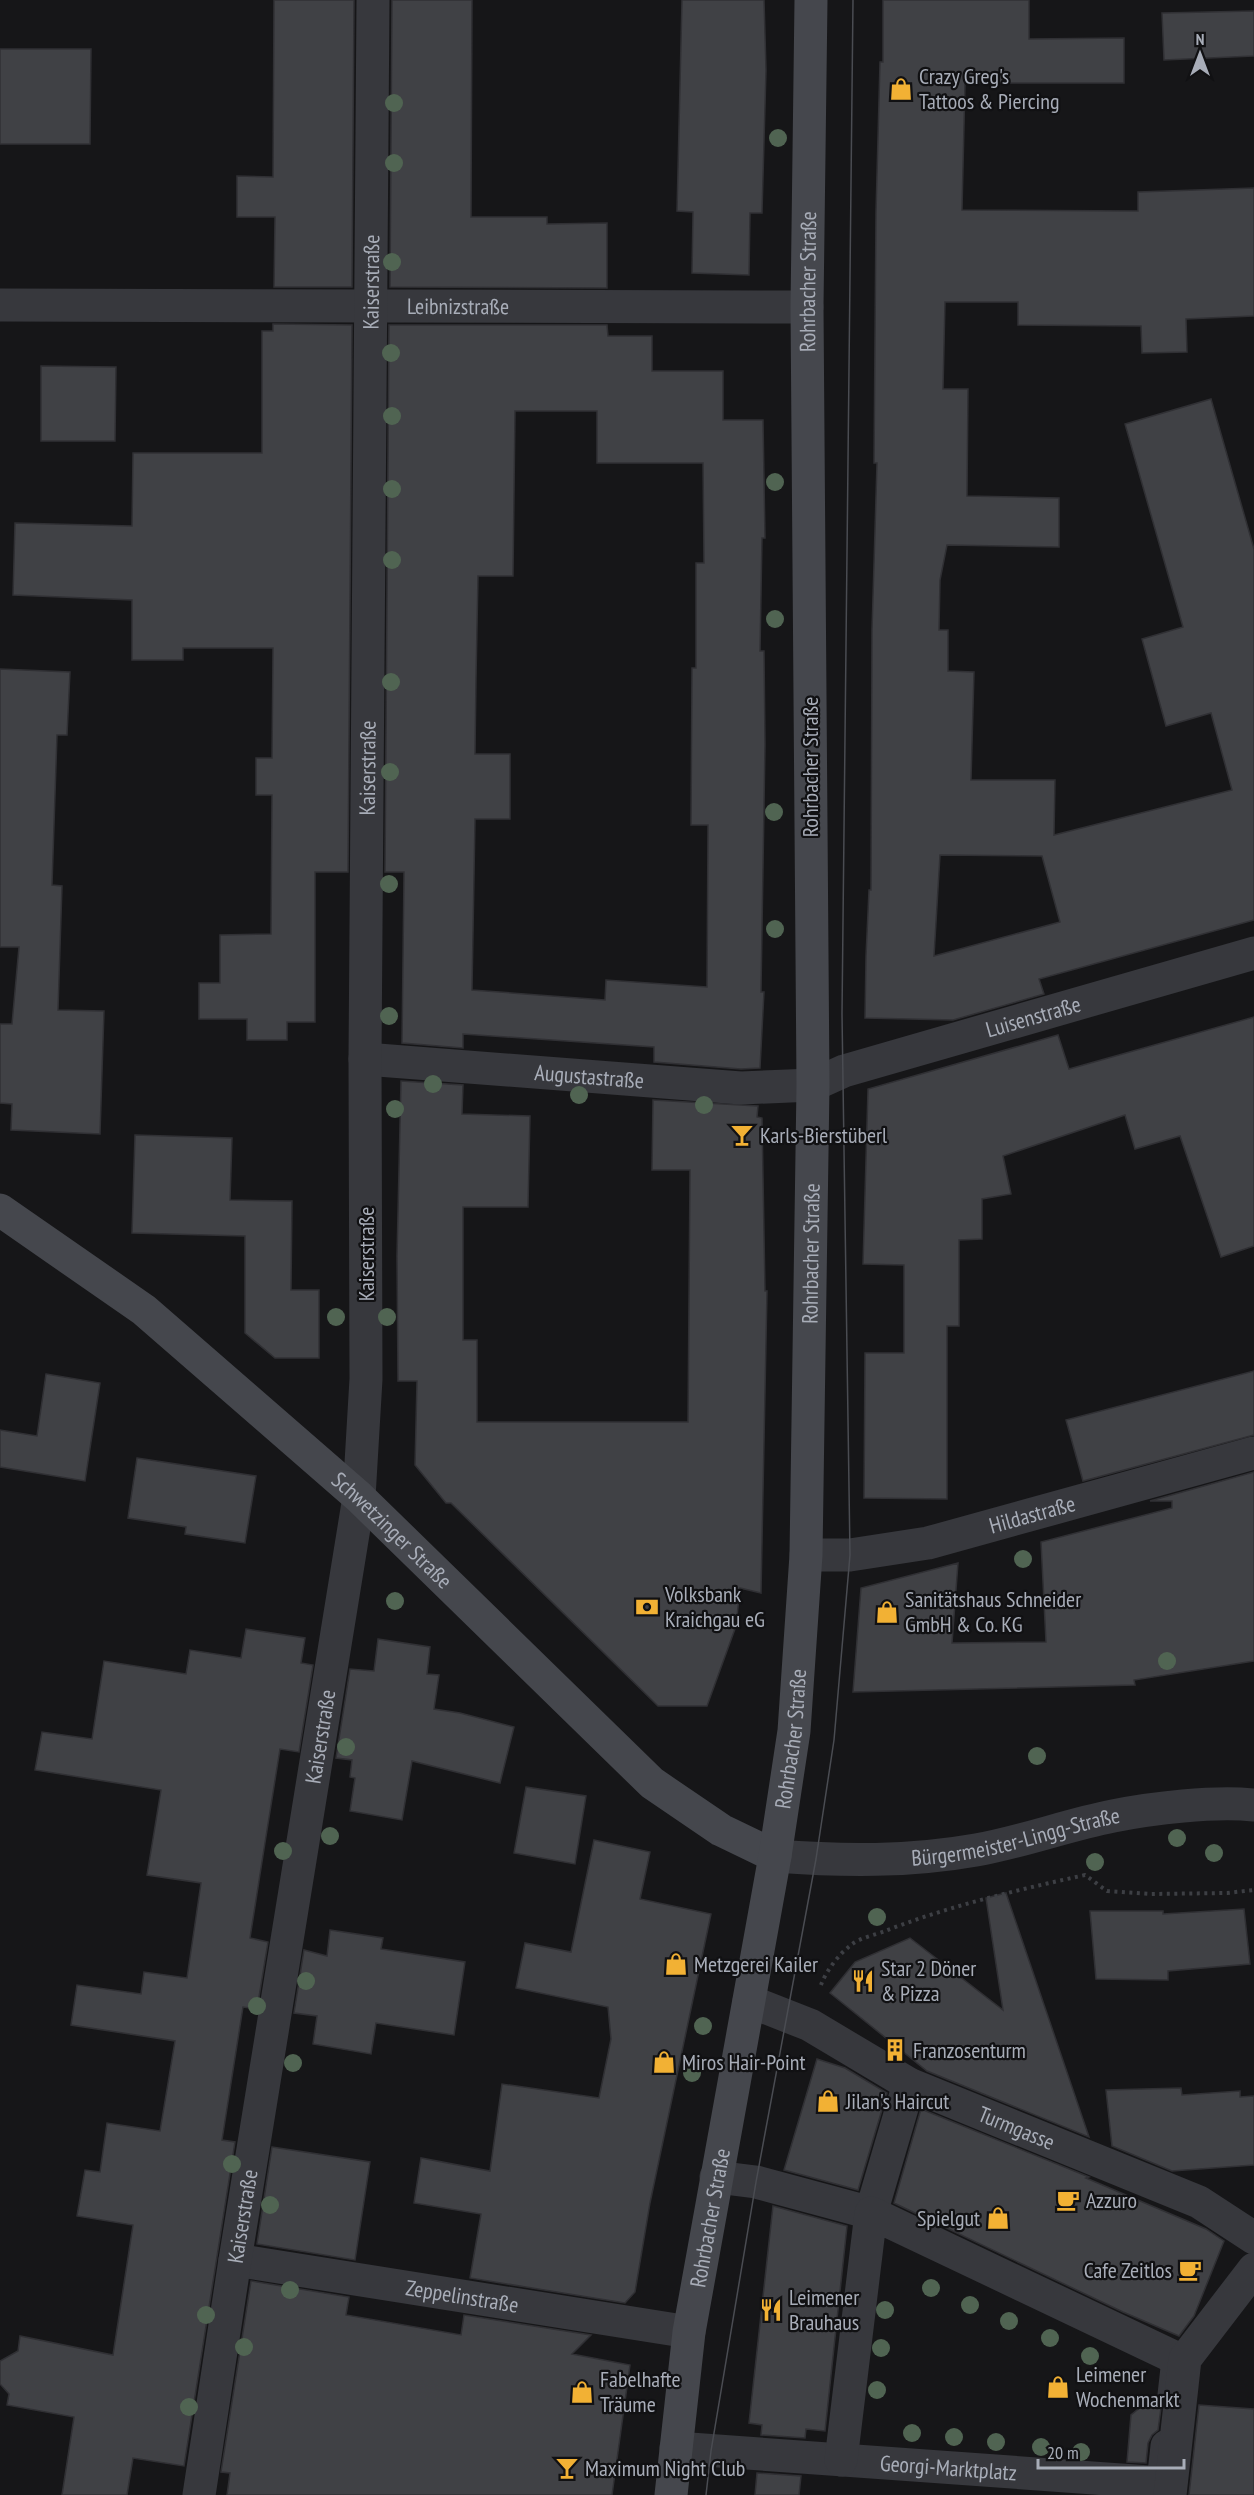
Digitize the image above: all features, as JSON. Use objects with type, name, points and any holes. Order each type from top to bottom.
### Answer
[{"type":"main road","name":"Rohrbacher Straße","points":[[671,2495],[689,2332],[775,1856],[794,1731],[806,1555],[813,1084],[807,307],[812,0]]},
{"type":"main road","name":"Schwetzinger Straße","points":[[0,1210],[144,1310],[359,1497],[652,1783],[721,1830],[775,1856]]},
{"type":"street","name":"Kaiserstraße","points":[[199,2495],[359,1497],[366,1379],[365,1059],[373,0]]},
{"type":"street","name":"Leibnizstraße","points":[[0,304],[807,307]]},
{"type":"street","name":"Luisenstraße","points":[[813,1084],[844,1071],[1254,952]]},
{"type":"street","name":"Augustastraße","points":[[365,1059],[741,1088],[813,1084]]},
{"type":"street","name":"Hildastraße","points":[[806,1555],[849,1555],[928,1543],[1254,1453]]},
{"type":"street","name":"Bürgermeister-Lingg-Straße","points":[[775,1856],[866,1861],[939,1856],[977,1850],[1114,1815],[1239,1803],[1254,1805]]},
{"type":"street","name":"Turmgasse","points":[[748,2001],[810,2025],[909,2084],[1199,2202],[1254,2238]]},
{"type":"street","points":[[676,2448],[841,2460],[871,2213],[909,2084]]},
{"type":"street","name":"Georgi-Marktplatz","points":[[716,2177],[756,2182],[871,2213],[1178,2359],[1163,2483],[841,2460]]},
{"type":"street","name":"Zeppelinstraße","points":[[235,2260],[689,2332]]},
{"type":"street","points":[[1170,2495],[1185,2359],[1254,2269]]},
{"type":"path","points":[[810,2025],[824,1976],[852,1944],[900,1925],[964,1905],[1085,1875],[1107,1891],[1173,1893],[1254,1890]]},
{"type":"building","points":[[274,0],[354,0],[352,287],[274,287],[275,217],[237,217],[237,176],[273,177]]},
{"type":"building","points":[[392,0],[472,0],[471,217],[547,217],[547,224],[607,223],[607,288],[390,287]]},
{"type":"building","points":[[682,0],[764,0],[766,70],[762,213],[750,213],[749,275],[692,273],[693,212],[677,211]]},
{"type":"building","points":[[883,0],[1029,0],[1029,39],[1124,38],[1124,83],[965,83],[962,210],[1138,211],[1138,192],[1254,188],[1254,316],[1186,319],[1187,352],[1142,353],[1141,326],[1018,325],[1018,302],[945,302],[943,389],[968,389],[967,496],[1059,498],[1059,547],[947,545],[940,580],[939,630],[948,630],[948,671],[974,672],[971,780],[1055,780],[1054,835],[1232,790],[1211,713],[1166,726],[1142,639],[1183,627],[1125,424],[1211,399],[1254,549],[1254,920],[1039,979],[1044,994],[953,1020],[865,1018],[869,890],[871,890],[872,630],[877,463],[874,463],[876,212],[880,62],[883,62]],"holes":[[[940,855],[1042,856],[1060,922],[934,956]]]},
{"type":"building","points":[[1254,11],[1254,56],[1164,60],[1162,13]]},
{"type":"building","points":[[0,49],[91,49],[90,144],[0,144]]},
{"type":"building","points":[[273,324],[352,325],[348,872],[315,872],[315,1022],[287,1022],[287,1040],[247,1040],[247,1019],[199,1019],[199,983],[220,983],[220,935],[271,934],[272,795],[256,795],[256,758],[272,758],[273,648],[183,648],[183,660],[132,660],[132,600],[13,595],[15,523],[132,526],[133,453],[262,453],[262,331],[273,331]]},
{"type":"building","points":[[389,325],[607,325],[608,336],[652,336],[652,371],[723,371],[723,420],[763,420],[765,538],[762,538],[760,651],[764,651],[765,744],[761,992],[764,992],[760,1068],[741,1069],[654,1062],[654,1047],[463,1034],[463,1048],[402,1043],[404,872],[385,872]],"holes":[[[515,411],[597,411],[597,463],[703,463],[704,563],[696,563],[696,668],[692,668],[691,825],[708,825],[707,987],[606,980],[605,1000],[472,990],[475,819],[510,819],[510,754],[475,754],[478,576],[513,576]]]},
{"type":"building","points":[[41,366],[116,367],[115,441],[41,441]]},
{"type":"building","points":[[0,669],[70,672],[67,735],[57,735],[52,885],[62,886],[58,1010],[104,1011],[100,1134],[11,1130],[12,1104],[0,1103],[0,1024],[12,1024],[19,947],[0,947]]},
{"type":"building","points":[[1254,1017],[1254,1246],[1221,1257],[1180,1136],[1135,1149],[1125,1115],[1003,1156],[1011,1194],[982,1199],[982,1239],[959,1240],[959,1326],[947,1326],[947,1499],[864,1498],[865,1353],[904,1353],[904,1265],[863,1264],[868,1089],[1058,1035],[1069,1069]]},
{"type":"building","points":[[401,1081],[463,1085],[462,1114],[530,1116],[528,1207],[463,1207],[463,1340],[477,1340],[477,1422],[688,1422],[690,1170],[652,1170],[653,1100],[758,1106],[757,1117],[762,1118],[765,1291],[767,1291],[761,1593],[740,1588],[736,1626],[707,1706],[658,1706],[451,1503],[446,1503],[415,1465],[417,1381],[398,1381],[397,1256]]},
{"type":"building","points":[[135,1135],[232,1138],[230,1200],[292,1201],[291,1290],[319,1290],[319,1358],[275,1358],[245,1333],[245,1236],[132,1233]]},
{"type":"building","points":[[1254,1371],[1254,1435],[1083,1481],[1066,1420]]},
{"type":"building","points":[[46,1374],[100,1383],[85,1481],[0,1467],[0,1430],[37,1436]]},
{"type":"building","points":[[137,1458],[256,1476],[245,1543],[185,1534],[186,1527],[128,1518]]},
{"type":"building","points":[[1254,1472],[1254,1661],[1134,1680],[1135,1685],[853,1692],[861,1588],[958,1563],[952,1643],[1046,1642],[1041,1542],[1172,1508],[1172,1501],[1150,1501]]},
{"type":"building","points":[[246,1629],[305,1638],[301,1663],[313,1665],[299,1752],[280,1749],[250,1938],[268,1942],[257,2009],[243,2007],[222,2140],[235,2142],[184,2466],[133,2458],[127,2495],[62,2495],[74,2417],[7,2405],[9,2394],[0,2384],[0,2361],[18,2351],[20,2336],[113,2355],[133,2225],[77,2216],[85,2170],[100,2172],[107,2123],[160,2131],[175,2041],[71,2025],[77,1985],[141,1994],[144,1972],[187,1978],[201,1883],[147,1875],[161,1790],[35,1770],[42,1732],[92,1739],[104,1661],[186,1674],[190,1650],[241,1658]]},
{"type":"building","points":[[378,1639],[430,1647],[427,1674],[439,1675],[434,1709],[460,1713],[514,1727],[500,1783],[412,1761],[402,1820],[350,1811],[355,1778],[350,1777],[352,1760],[336,1758],[350,1669],[374,1671]]},
{"type":"building","points":[[526,1787],[586,1796],[575,1864],[514,1853]]},
{"type":"building","points":[[594,1840],[650,1852],[640,1899],[711,1914],[650,2203],[635,2292],[625,2303],[470,2278],[481,2214],[414,2203],[421,2158],[490,2171],[502,2084],[599,2098],[611,2039],[608,2007],[516,1988],[525,1943],[571,1952]]},
{"type":"building","points":[[1006,1893],[1089,2137],[927,2071],[830,1993],[855,1962],[910,1938],[1003,2010],[986,1898]]},
{"type":"building","points":[[1244,1909],[1250,1964],[1168,1971],[1168,1980],[1096,1979],[1090,1911],[1163,1911],[1163,1914]]},
{"type":"building","points":[[330,1930],[383,1938],[381,1949],[465,1962],[454,2035],[376,2023],[371,2054],[313,2044],[317,2016],[294,2013],[304,1950],[327,1956]]},
{"type":"building","points":[[817,2059],[845,2068],[887,2093],[858,2190],[784,2170]]},
{"type":"building","points":[[1181,2088],[1182,2095],[1240,2091],[1240,2097],[1254,2096],[1254,2165],[1172,2171],[1112,2146],[1106,2090]]},
{"type":"building","points":[[921,2109],[1089,2177],[1086,2178],[1206,2229],[1224,2241],[1194,2316],[1179,2336],[1123,2312],[894,2203]]},
{"type":"building","points":[[272,2147],[370,2162],[355,2260],[257,2244]]},
{"type":"building","points":[[773,2206],[847,2226],[825,2431],[806,2429],[805,2438],[761,2435],[762,2425],[749,2423]]},
{"type":"building","points":[[251,2281],[349,2297],[346,2315],[461,2335],[464,2315],[591,2335],[572,2354],[630,2365],[612,2495],[227,2495],[230,2473],[221,2472]]},
{"type":"building","points":[[1147,2402],[1157,2403],[1161,2408],[1158,2430],[1148,2443],[1146,2463],[1127,2462],[1131,2415]]},
{"type":"building","points":[[1199,2405],[1254,2409],[1254,2495],[1189,2495]]},
{"type":"building","points":[[757,2473],[801,2476],[799,2495],[755,2495]]},
{"type":"tram line","points":[[706,2495],[711,2451],[756,2182],[816,1859],[834,1740],[850,1555],[842,1014],[853,0]]},
{"type":"place","name":"Crazy Greg's Tattoos & Piercing","points":[[901,89]]},
{"type":"place","name":"Karls-Bierstüberl","points":[[742,1135]]},
{"type":"place","name":"Volksbank Kraichgau eG","points":[[647,1607]]},
{"type":"place","name":"Sanitätshaus Schneider GmbH & Co. KG","points":[[887,1612]]},
{"type":"place","name":"Metzgerei Kailer","points":[[676,1964]]},
{"type":"place","name":"Star 2 Döner & Pizza","points":[[863,1981]]},
{"type":"place","name":"Franzosenturm","points":[[895,2050]]},
{"type":"place","name":"Miros Hair-Point","points":[[664,2062]]},
{"type":"place","name":"Jilan's Haircut","points":[[828,2101]]},
{"type":"place","name":"Azzuro","points":[[1068,2200]]},
{"type":"place","name":"Spielgut","points":[[998,2218]]},
{"type":"place","name":"Cafe Zeitlos","points":[[1190,2270]]},
{"type":"place","name":"Leimener Brauhaus","points":[[771,2310]]},
{"type":"place","name":"Leimener Wochenmarkt","points":[[1058,2387]]},
{"type":"place","name":"Fabelhafte Träume","points":[[582,2392]]},
{"type":"place","name":"Maximum Night Club","points":[[567,2468]]}]
